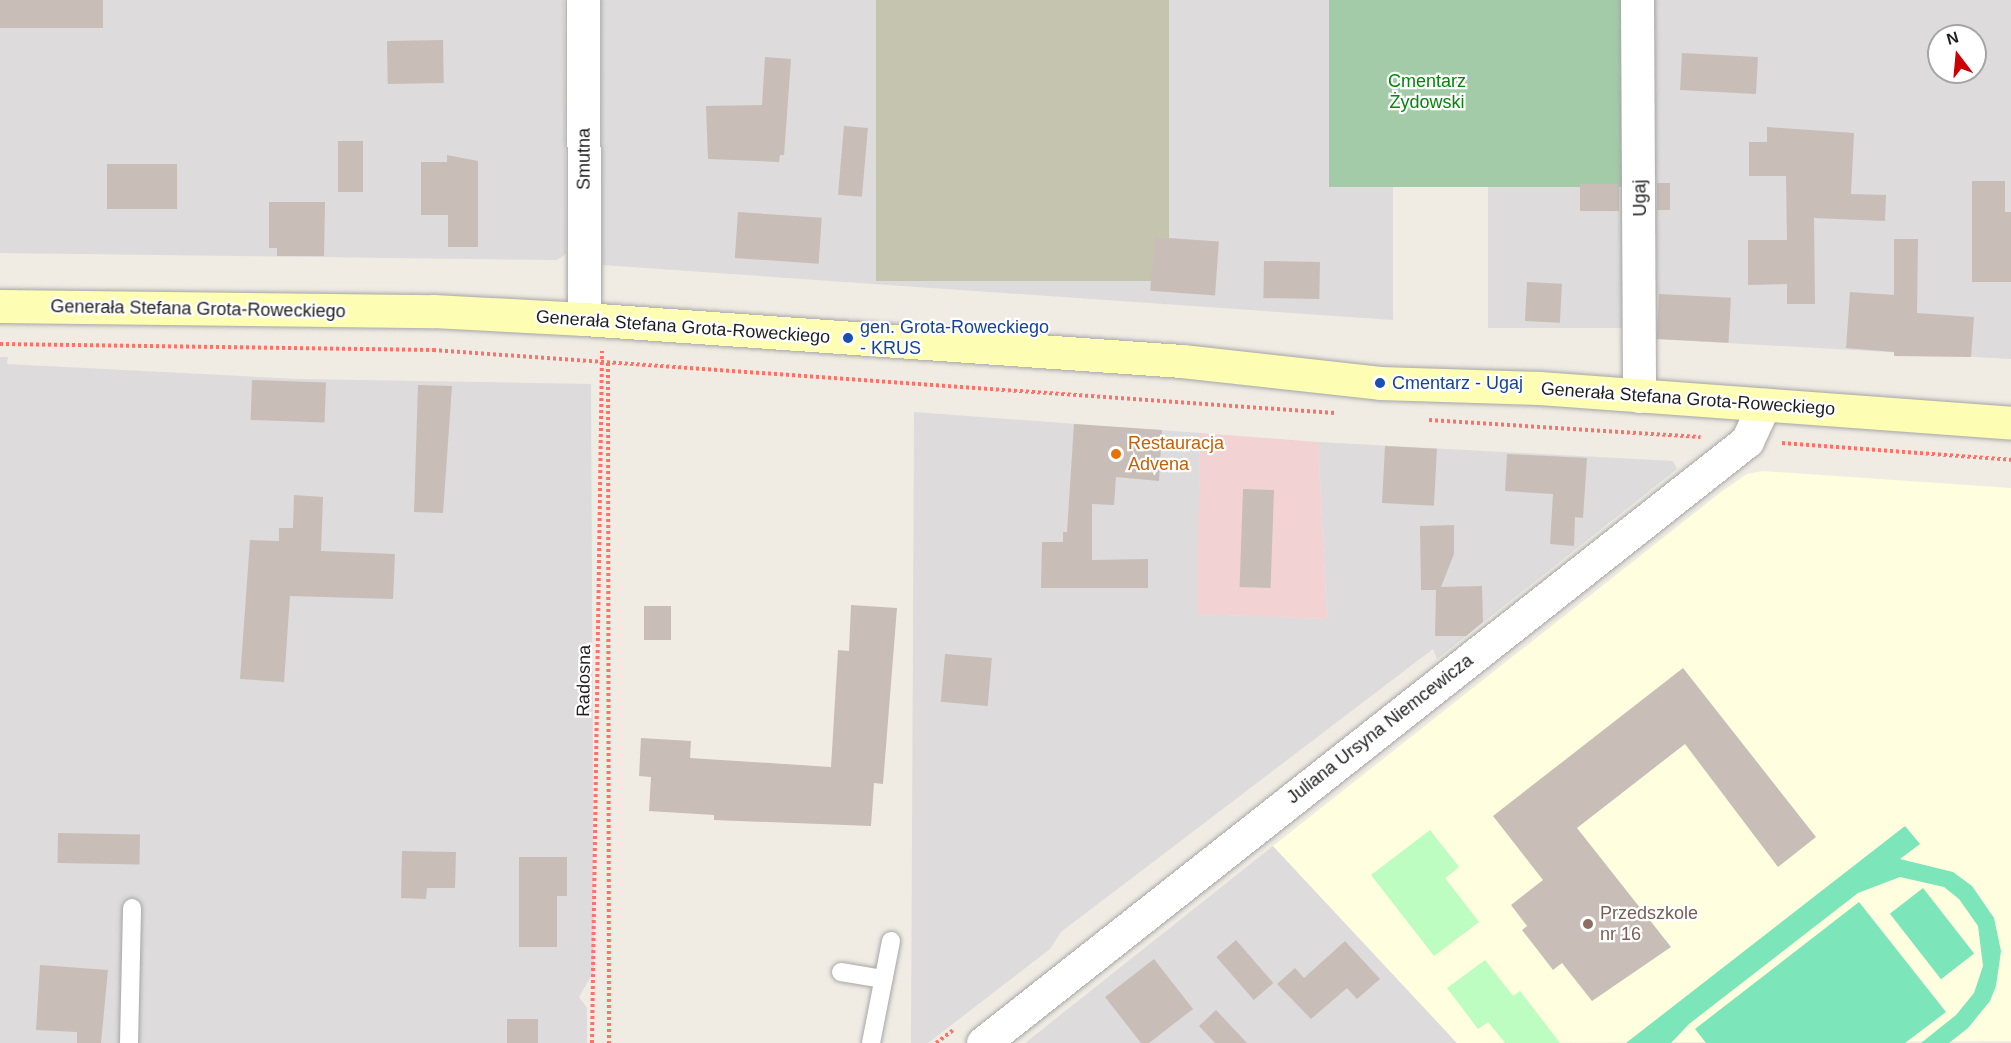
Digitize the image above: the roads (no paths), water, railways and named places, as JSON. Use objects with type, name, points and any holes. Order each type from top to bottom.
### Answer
[{"type":"street","name":"Smutna","points":[[583,0],[593,319]]},
{"type":"street","name":"Ugaj","points":[[1637,0],[1639,396]]},
{"type":"street","name":"Generała Stefana Grota-Roweckiego","points":[[0,306],[433,311],[593,319],[1182,361],[1391,384],[1639,396],[2011,423]]},
{"type":"street","name":"Juliana Ursyna Niemcewicza","points":[[983,1043],[1747,441],[1764,405]]},
{"type":"lane","points":[[129,1043],[132,908]]},
{"type":"lane","points":[[871,1043],[891,941]]},
{"type":"lane","points":[[841,972],[883,979]]},
{"type":"place","name":"gen. Grota-Roweckiego - KRUS","points":[[848,338]]},
{"type":"place","name":"Cmentarz - Ugaj","points":[[1380,383]]},
{"type":"place","name":"Restauracja Advena","points":[[1116,454]]},
{"type":"place","name":"Przedszkole nr 16","points":[[1588,924]]},
{"type":"park label","name":"Cmentarz Żydowski","points":[[1427,92]]}]
